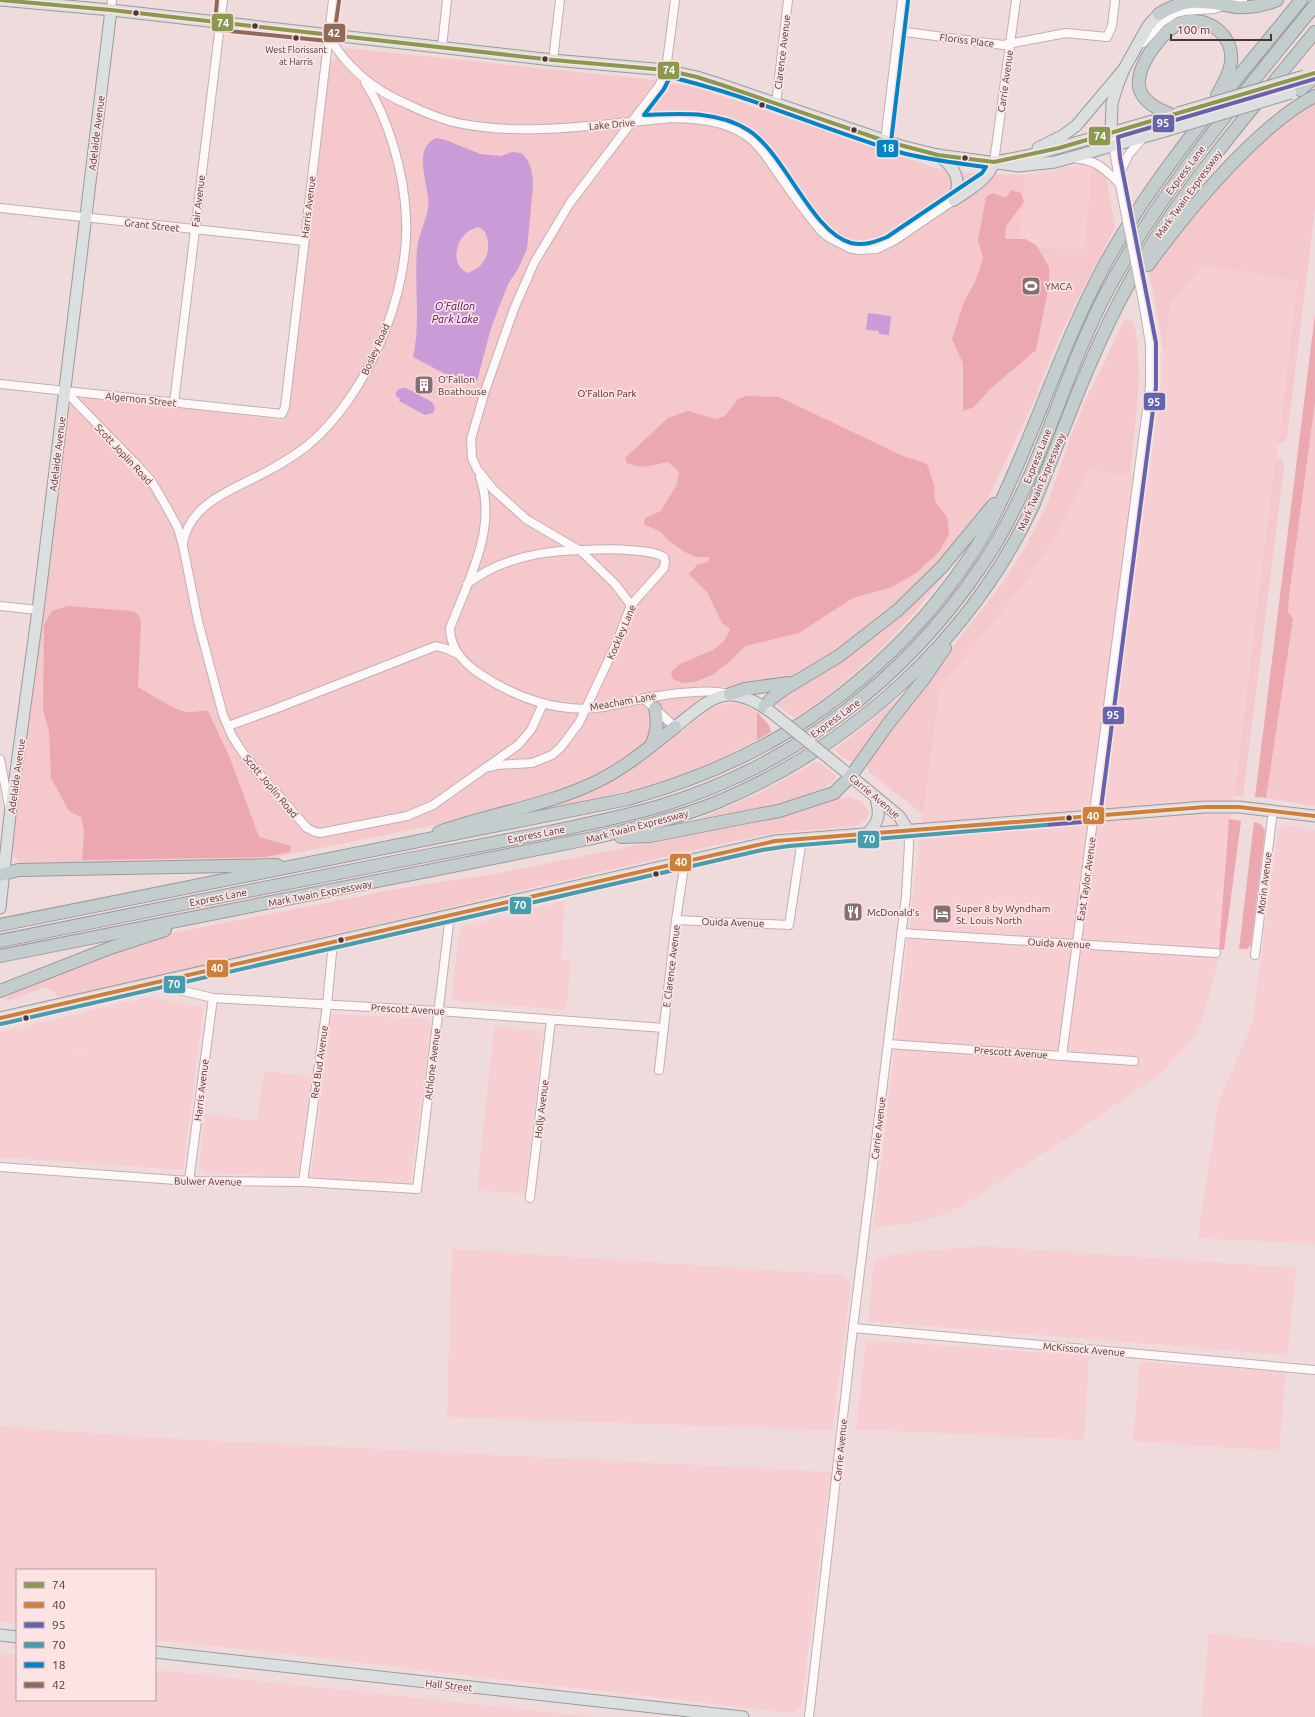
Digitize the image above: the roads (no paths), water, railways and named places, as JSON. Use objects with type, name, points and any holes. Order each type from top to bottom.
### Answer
[{"type":"highway","points":[[1159,14],[1173,6],[1191,2],[1207,1],[1249,7],[1277,0]]},
{"type":"highway","points":[[0,925],[605,805],[651,793],[719,768],[783,736],[804,722],[848,690],[880,663],[914,628],[945,591],[973,553],[1008,487],[1065,347],[1101,272],[1148,194],[1199,126],[1301,0]]},
{"type":"highway","name":"Express Lane","points":[[0,941],[640,812],[726,782],[791,748],[832,722],[869,692],[909,655],[942,619],[982,565],[1007,524],[1018,502],[1087,334],[1119,268],[1151,217],[1193,158],[1315,5]]},
{"type":"highway","points":[[1175,114],[1156,107],[1143,96],[1139,88],[1138,78],[1142,66],[1163,36],[1181,22],[1201,21],[1217,28],[1227,41],[1231,51],[1232,60],[1227,78],[1199,126]]},
{"type":"highway","name":"Mark Twain Expressway","points":[[0,956],[593,838],[651,824],[697,810],[753,786],[807,756],[847,729],[894,691],[937,647],[968,610],[997,570],[1022,528],[1097,349],[1118,304],[1147,252],[1186,192],[1315,32]]},
{"type":"highway","points":[[1296,91],[1311,75]]},
{"type":"highway","points":[[1118,304],[1187,213],[1222,173],[1283,117],[1315,96]]},
{"type":"highway","points":[[767,709],[771,699],[839,656],[879,626],[914,596],[942,567],[1008,487]]},
{"type":"highway","points":[[593,838],[650,836],[779,811],[834,793],[851,776],[888,724],[923,680],[968,610]]},
{"type":"highway","points":[[730,694],[745,689],[782,685],[798,681]]},
{"type":"highway","points":[[650,747],[656,734],[658,721],[655,708]]},
{"type":"highway","points":[[394,847],[458,825],[545,801],[579,789],[614,772],[650,747],[674,727]]},
{"type":"highway","points":[[2,875],[18,870],[249,865],[300,866]]},
{"type":"highway","points":[[0,991],[110,948],[206,915]]},
{"type":"main road","points":[[1,0],[112,5],[221,24],[553,60],[666,70],[697,77],[885,141],[938,155],[1018,166],[1055,162],[1070,158],[1315,85]]},
{"type":"main road","name":"Adelaide Avenue","points":[[0,908],[2,875],[10,815],[6,782],[38,610],[112,5]]},
{"type":"main road","points":[[1020,156],[1062,136],[1076,126],[1124,69],[1148,26],[1159,14]]},
{"type":"main road","points":[[1111,133],[1112,104],[1124,69]]},
{"type":"main road","points":[[994,162],[1036,154],[1311,75]]},
{"type":"main road","points":[[938,155],[950,165],[958,180],[954,200]]},
{"type":"main road","points":[[954,200],[986,177],[991,171],[994,162]]},
{"type":"main road","points":[[674,727],[708,701],[719,695],[730,694]]},
{"type":"main road","name":"Carrie Avenue","points":[[730,694],[742,696],[767,709],[900,816],[908,830]]},
{"type":"main road","points":[[867,834],[875,826],[878,820],[879,812],[876,798]]},
{"type":"main road","points":[[0,1018],[775,841],[1189,808],[1239,807],[1315,816]]},
{"type":"main road","points":[[0,1635],[16,1637]]},
{"type":"main road","name":"Hall Street","points":[[156,1652],[743,1717]]},
{"type":"street","points":[[0,7],[1,0]]},
{"type":"street","name":"Fair Avenue","points":[[174,403],[223,0]]},
{"type":"street","name":"Harris Avenue","points":[[282,414],[285,407],[333,0]]},
{"type":"street","points":[[442,47],[447,0]]},
{"type":"street","points":[[553,60],[560,0]]},
{"type":"street","points":[[228,726],[436,646],[444,640],[467,584],[483,539],[486,516],[485,491],[472,458],[471,439],[477,415],[514,309],[528,276],[548,236],[570,202],[659,86],[666,70],[675,0]]},
{"type":"street","name":"Clarence Avenue","points":[[776,104],[788,0]]},
{"type":"street","points":[[885,141],[902,0]]},
{"type":"street","name":"Carrie Avenue","points":[[994,162],[1016,0]]},
{"type":"street","name":"Floriss Place","points":[[898,31],[1003,45],[1066,33],[1107,37],[1112,26],[1115,0]]},
{"type":"street","points":[[1159,14],[1178,0]]},
{"type":"street","points":[[1133,55],[1155,28],[1169,17],[1185,11],[1214,9],[1243,0]]},
{"type":"street","name":"Lake Drive","points":[[328,35],[342,57],[378,90],[397,100],[440,118],[462,124],[536,129],[690,118],[724,125],[745,135],[761,150],[821,231],[828,238],[849,248],[868,250],[884,246],[954,200]]},
{"type":"street","name":"Bosley Road","points":[[183,546],[189,524],[207,505],[233,487],[263,474],[287,460],[307,446],[328,426],[341,411],[356,389],[383,336],[398,287],[404,258],[406,217],[404,195],[391,138],[379,107],[362,76]]},
{"type":"street","name":"East Taylor Avenue","points":[[1062,1056],[1150,386],[1150,344],[1119,183],[1111,133]]},
{"type":"street","points":[[1070,158],[1089,160],[1098,163],[1119,183],[1129,154],[1145,136]]},
{"type":"street","name":"Grant Street","points":[[0,208],[304,241]]},
{"type":"street","name":"Algernon Street","points":[[0,384],[282,414]]},
{"type":"street","name":"Scott Joplin Road","points":[[65,391],[152,482],[178,528],[198,621],[217,695],[228,726],[243,753],[307,828],[320,833],[386,821],[419,812],[433,805],[518,745],[526,737],[537,721],[542,704]]},
{"type":"street","points":[[477,469],[493,489],[512,507],[526,518],[579,550],[615,584],[631,606]]},
{"type":"street","name":"Kockley Lane","points":[[486,769],[497,765],[532,763],[552,755],[561,747],[572,734],[586,708],[617,642],[631,606],[664,568],[664,558],[658,554],[635,550],[608,548],[579,550]]},
{"type":"street","points":[[467,584],[494,568],[521,558],[565,550],[579,550]]},
{"type":"street","points":[[0,606],[38,610]]},
{"type":"street","points":[[450,628],[450,639],[459,655]]},
{"type":"street","points":[[436,646],[448,649],[459,655]]},
{"type":"street","name":"Meacham Lane","points":[[459,655],[473,669],[490,680],[514,693],[542,704],[586,708],[603,707],[662,694],[716,691],[730,694]]},
{"type":"street","points":[[644,698],[674,727]]},
{"type":"street","points":[[0,759],[6,782]]},
{"type":"street","name":"Morin Avenue","points":[[1255,955],[1273,810]]},
{"type":"street","name":"Carrie Avenue","points":[[809,1717],[853,1328],[901,933],[909,845],[908,830]]},
{"type":"street","name":"Ouida Avenue","points":[[676,920],[789,925],[802,839]]},
{"type":"street","name":"E Clarence Avenue","points":[[659,1070],[676,920],[685,861]]},
{"type":"street","name":"Athlone Avenue","points":[[416,1190],[450,915]]},
{"type":"street","name":"Ouida Avenue","points":[[901,933],[1216,953]]},
{"type":"street","name":"Red Bud Avenue","points":[[303,1182],[327,1005],[333,942]]},
{"type":"street","name":"Prescott Avenue","points":[[154,983],[213,998],[439,1011],[664,1028]]},
{"type":"street","name":"Harris Avenue","points":[[189,1181],[213,998]]},
{"type":"street","name":"Holly Avenue","points":[[530,1198],[551,1020]]},
{"type":"street","name":"Prescott Avenue","points":[[888,1044],[1134,1061]]},
{"type":"street","name":"Bulwer Avenue","points":[[0,1166],[189,1181],[303,1182],[416,1190]]},
{"type":"street","name":"McKissock Avenue","points":[[853,1328],[1315,1370]]},
{"type":"water","name":"O'Fallon Park Lake","points":[[436,138],[446,140],[480,154],[501,156],[512,152],[521,153],[529,164],[533,177],[527,249],[518,269],[508,284],[491,328],[477,381],[474,384],[466,385],[413,357],[417,330],[417,250],[428,208],[423,160],[424,151],[428,144]],"holes":[[[478,227],[482,229],[488,240],[488,249],[485,260],[476,269],[468,273],[462,270],[459,265],[456,253],[458,246],[460,240],[470,230]]]},
{"type":"water","points":[[868,313],[891,316],[889,335],[879,334],[879,331],[866,330]]},
{"type":"water","points":[[406,388],[432,402],[435,408],[433,413],[425,415],[399,401],[400,399],[396,396],[396,392]]},
{"type":"place","name":"West Florissant at Harris","points":[[296,38]]},
{"type":"place","name":"YMCA","points":[[1031,286]]},
{"type":"place","name":"O'Fallon Boathouse","points":[[424,385]]},
{"type":"place","name":"McDonald's","points":[[853,912]]},
{"type":"place","name":"Super 8 by Wyndham St. Louis North","points":[[942,914]]},
{"type":"park label","name":"O'Fallon Park","points":[[607,393]]}]
